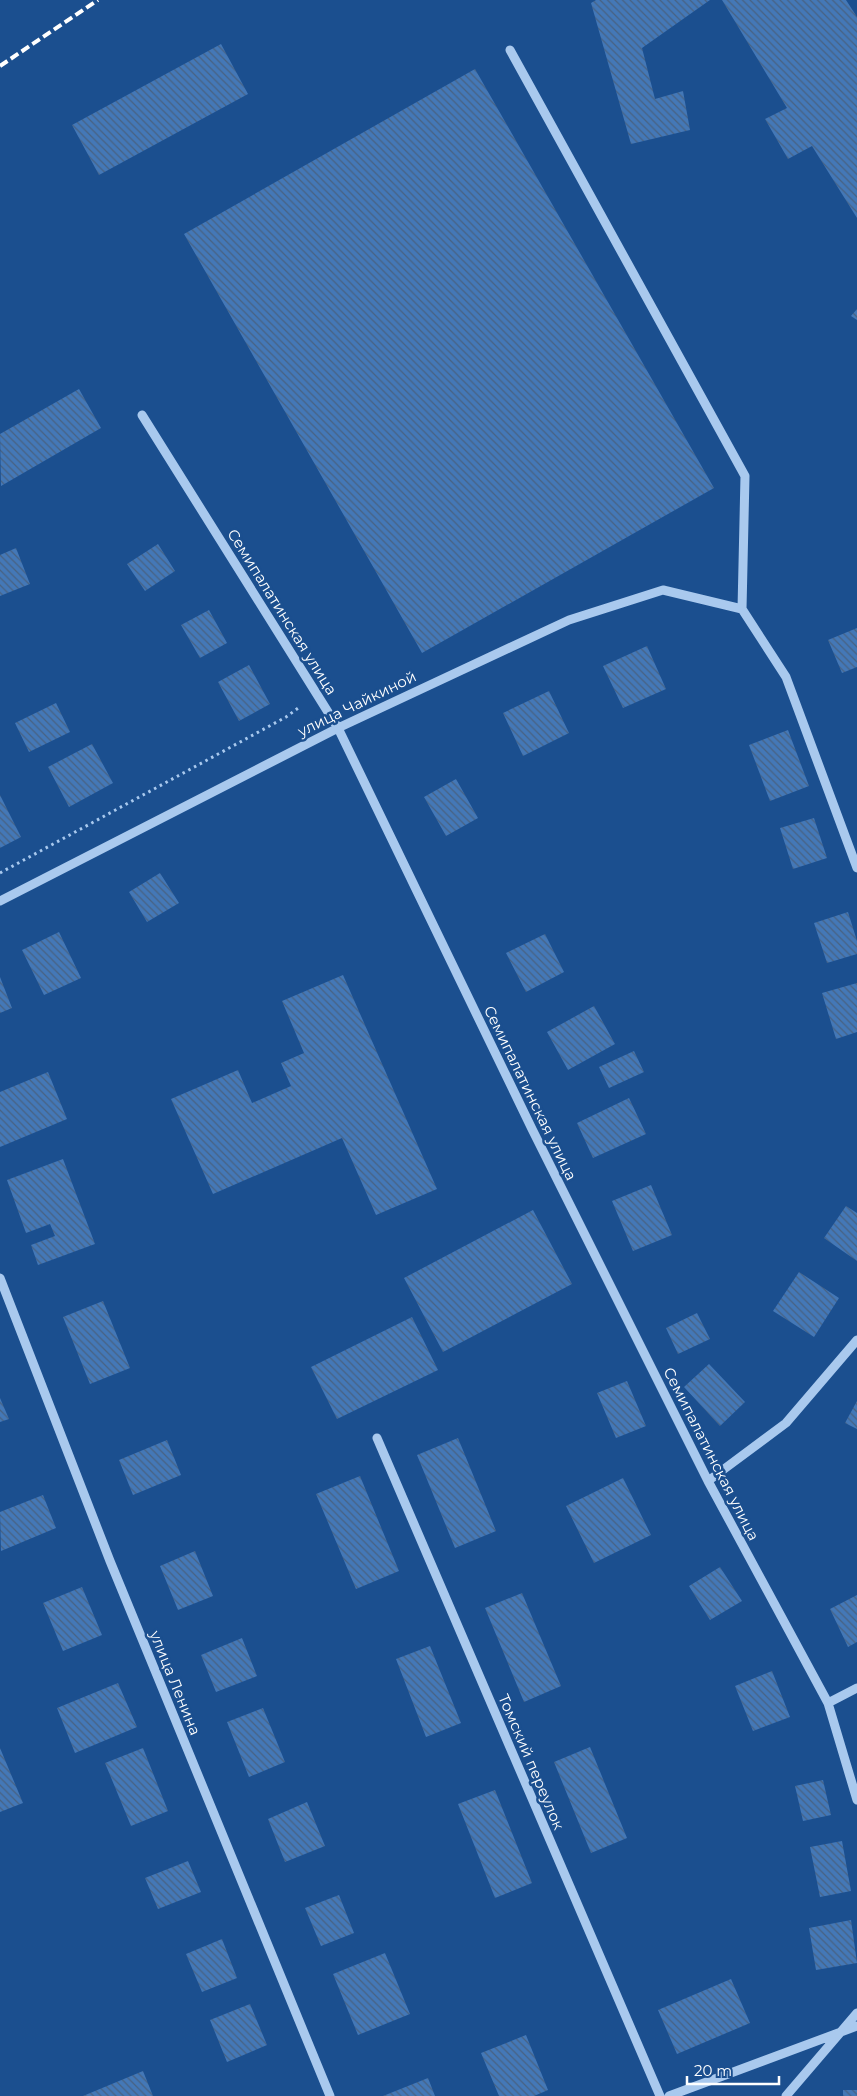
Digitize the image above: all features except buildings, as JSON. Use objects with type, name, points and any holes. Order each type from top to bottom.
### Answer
[{"type":"street","points":[[510,50],[746,476],[742,609],[786,677],[857,868]]},
{"type":"street","name":"Семипалатинская улица","points":[[142,414],[338,728],[532,1129],[708,1481],[828,1703],[857,1800]]},
{"type":"street","name":"улица Чайкиной","points":[[0,901],[338,728],[568,620],[663,590],[742,609]]},
{"type":"street","name":"улица Ленина","points":[[0,1278],[110,1561],[330,2096]]},
{"type":"street","points":[[708,1481],[786,1423],[857,1340]]},
{"type":"street","name":"Томский переулок","points":[[377,1438],[660,2096]]},
{"type":"street","points":[[828,1703],[857,1688]]},
{"type":"street","points":[[786,2096],[842,2033],[857,2013]]},
{"type":"street","points":[[668,2096],[857,2026]]},
{"type":"path","points":[[0,873],[286,717],[317,695]]},
{"type":"railway","points":[[0,66],[98,0]]}]
